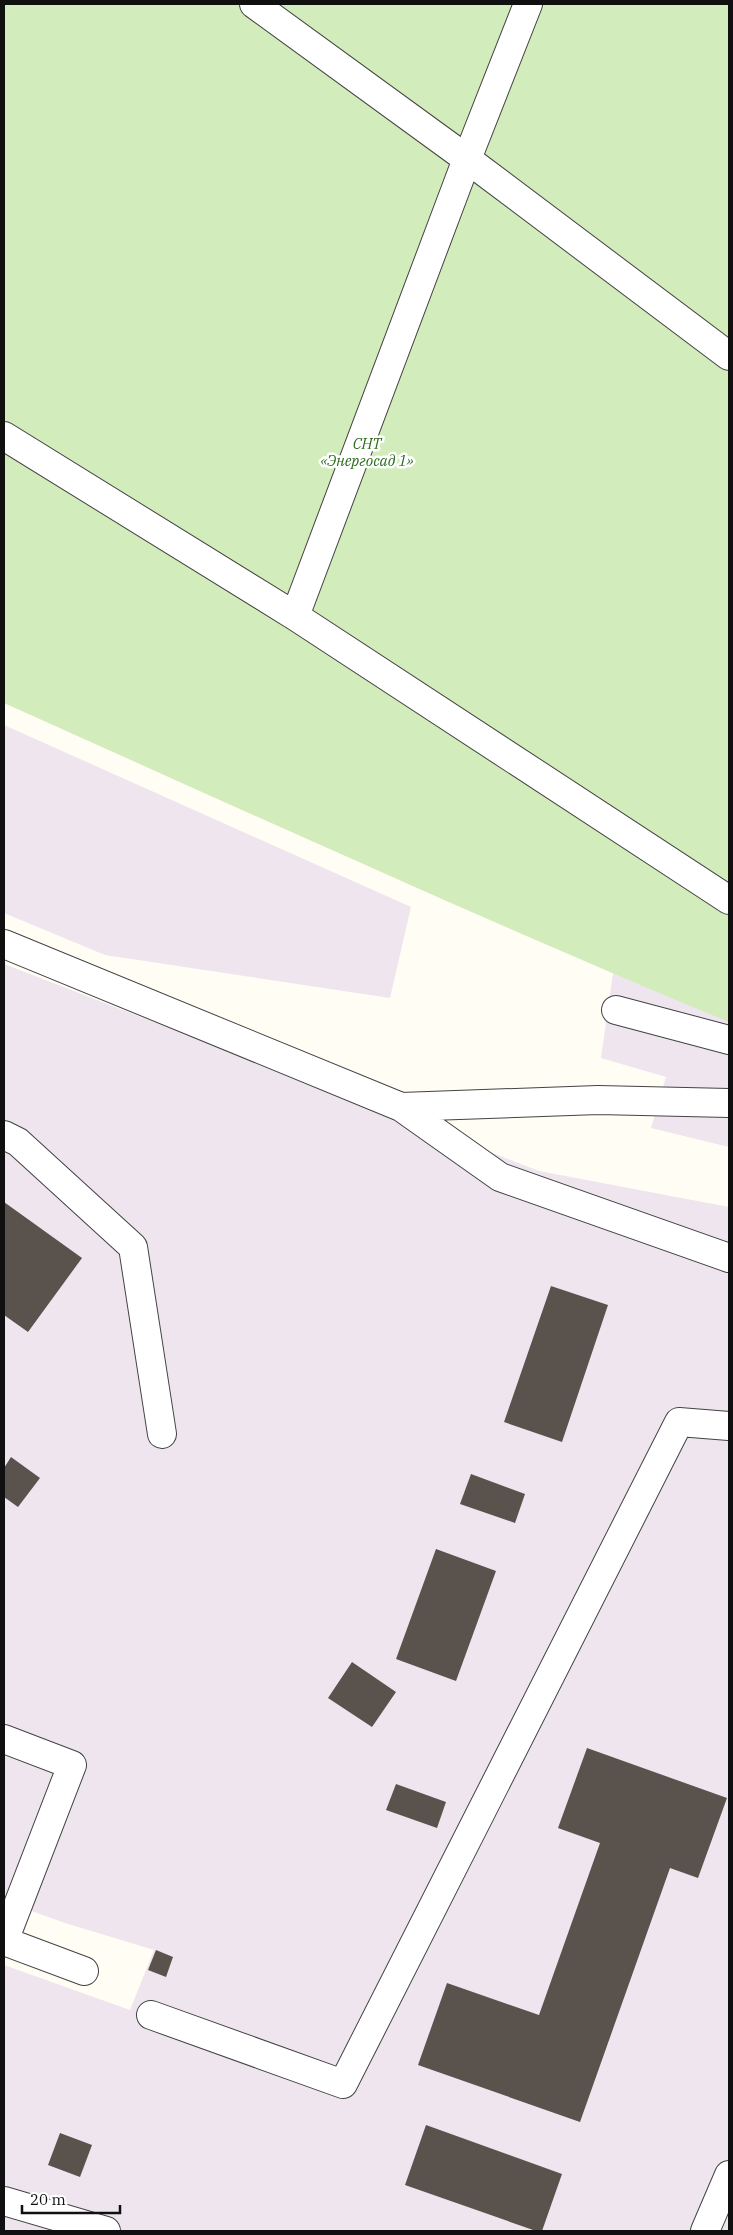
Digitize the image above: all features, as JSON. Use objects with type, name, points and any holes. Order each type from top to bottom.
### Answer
[{"type":"lane","points":[[254,4],[467,159],[729,356]]},
{"type":"lane","points":[[296,616],[467,159],[528,4]]},
{"type":"lane","points":[[4,436],[296,616],[729,900]]},
{"type":"lane","points":[[4,944],[401,1107],[500,1177],[729,1258]]},
{"type":"lane","points":[[616,1010],[729,1040]]},
{"type":"lane","points":[[401,1107],[598,1100],[729,1103]]},
{"type":"lane","points":[[4,1135],[18,1142],[133,1248],[162,1434]]},
{"type":"lane","points":[[151,2015],[344,2084],[679,1422],[729,1426]]},
{"type":"lane","points":[[4,1739],[72,1765],[4,1941],[84,1971]]},
{"type":"lane","points":[[705,2231],[729,2175]]},
{"type":"lane","points":[[4,2201],[106,2231]]},
{"type":"shaded area","points":[[4,725],[411,907],[390,998],[105,955],[4,913]]},
{"type":"shaded area","points":[[4,964],[539,1171],[729,1207],[729,2231],[4,2231],[4,1965],[130,2010],[154,1950],[65,1923],[4,1901]]},
{"type":"shaded area","points":[[613,973],[729,1021],[729,1147],[651,1128],[666,1077],[601,1058]]},
{"type":"green space","name":"СНТ «Энергосад 1»","points":[[4,4],[729,4],[729,1022],[456,905],[4,703]]},
{"type":"building","points":[[4,1202],[82,1258],[28,1332],[4,1315]]},
{"type":"building","points":[[551,1286],[608,1305],[562,1442],[504,1422]]},
{"type":"building","points":[[11,1457],[40,1478],[18,1507],[4,1497],[4,1468]]},
{"type":"building","points":[[471,1474],[525,1494],[515,1523],[460,1504]]},
{"type":"building","points":[[436,1549],[496,1571],[456,1681],[396,1659]]},
{"type":"building","points":[[352,1662],[396,1692],[372,1727],[328,1698]]},
{"type":"building","points":[[587,1748],[727,1798],[698,1878],[670,1868],[580,2122],[418,2065],[447,1983],[539,2015],[600,1843],[558,1828]]},
{"type":"building","points":[[396,1784],[446,1802],[437,1828],[386,1810]]},
{"type":"building","points":[[156,1950],[173,1957],[166,1977],[148,1970]]},
{"type":"building","points":[[426,2125],[562,2174],[542,2231],[536,2231],[405,2185]]},
{"type":"building","points":[[60,2133],[92,2145],[80,2177],[48,2165]]}]
